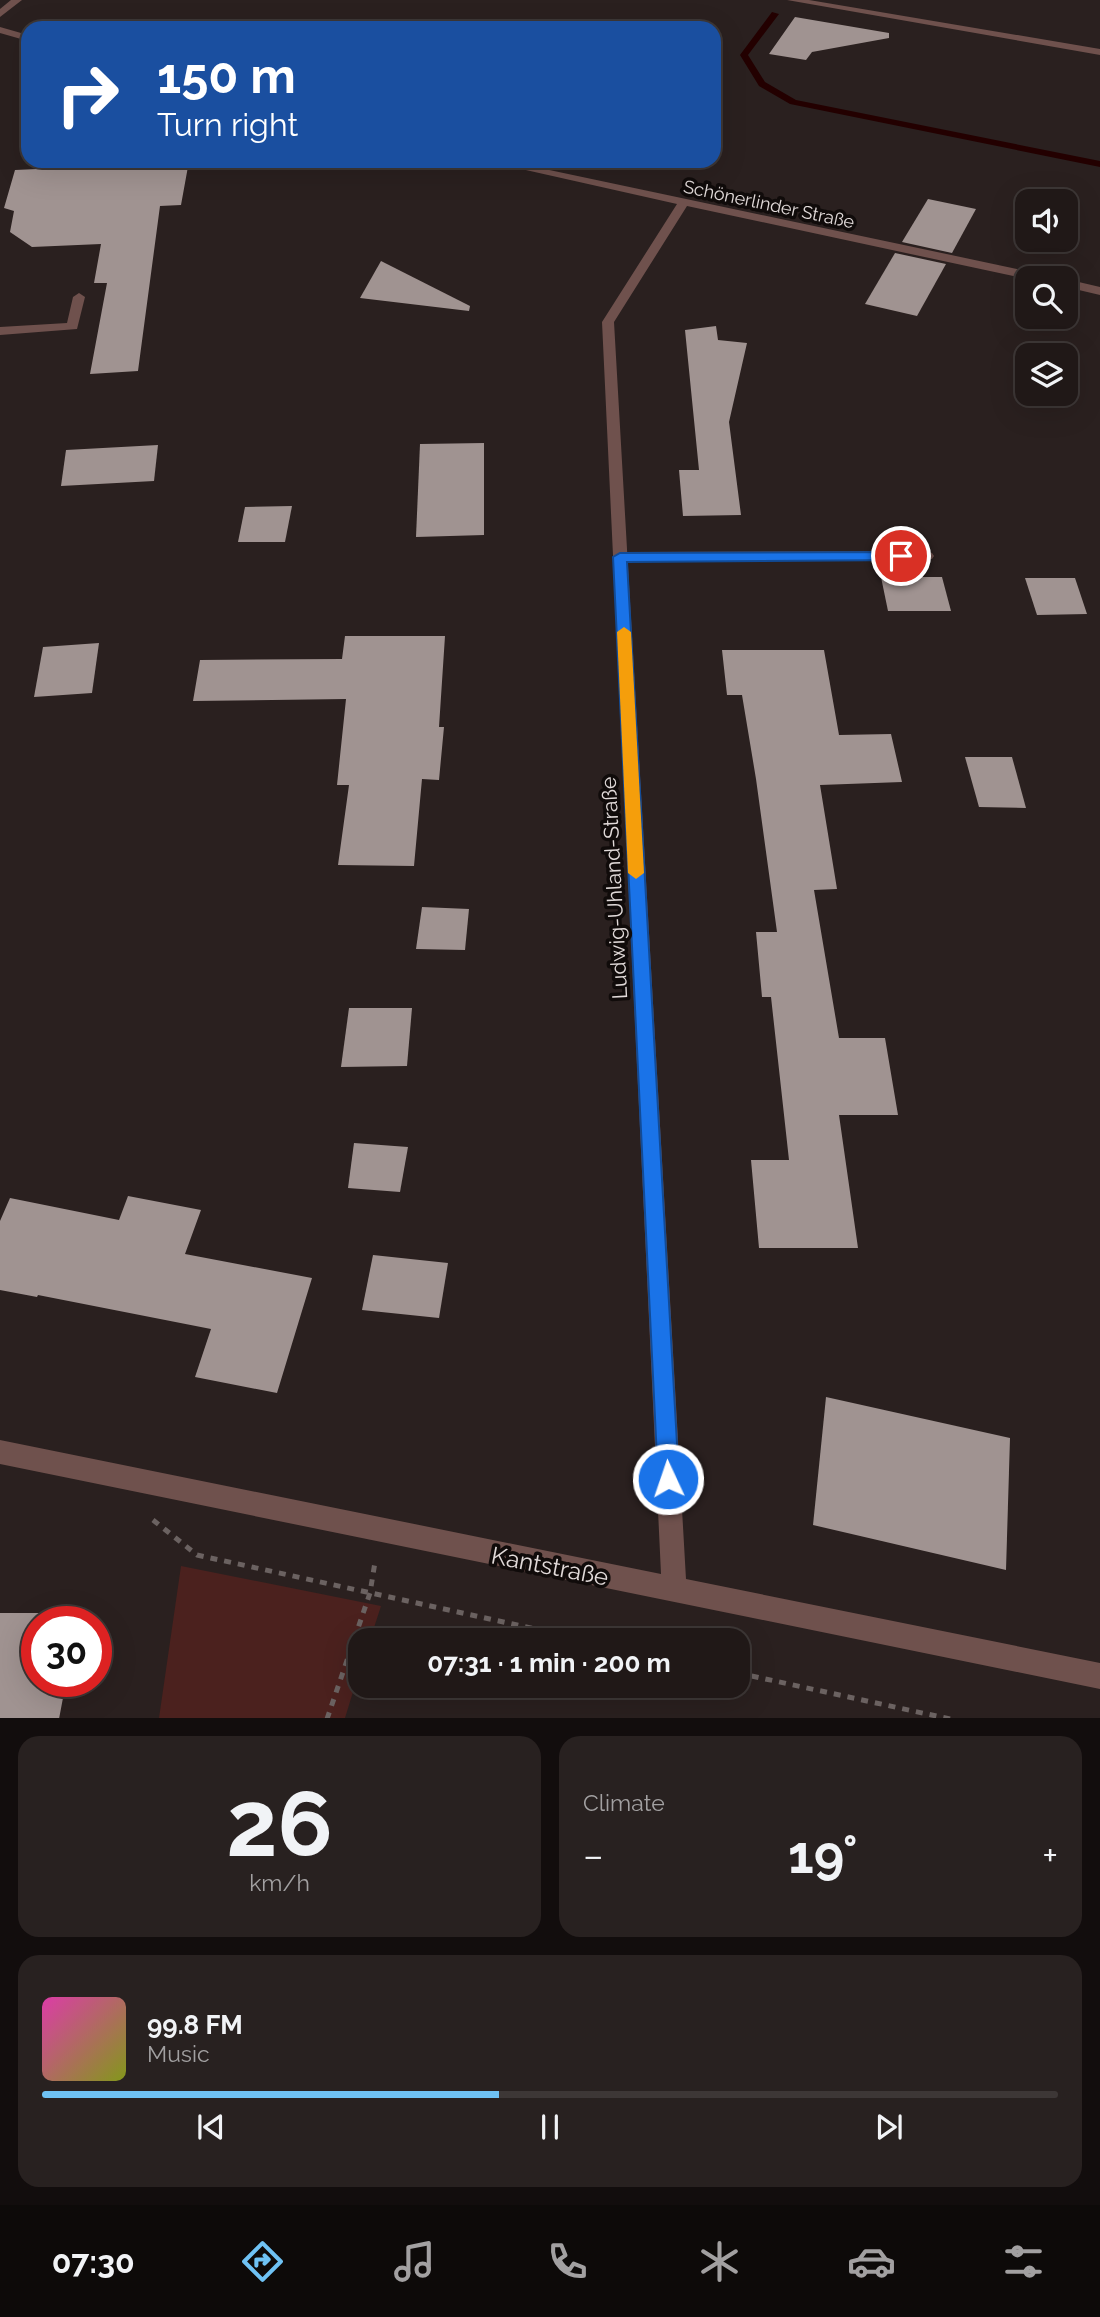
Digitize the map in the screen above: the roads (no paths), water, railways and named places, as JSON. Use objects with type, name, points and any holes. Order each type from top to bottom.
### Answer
[{"type":"street","points":[[0,15],[17,0]]},
{"type":"street","points":[[792,0],[1100,52]]},
{"type":"street","points":[[0,30],[21,36]]},
{"type":"street","name":"Schönerlinder Straße","points":[[522,168],[1015,273]]},
{"type":"street","name":"Ludwig-Uhland-Straße","points":[[674,1591],[608,322],[683,204]]},
{"type":"street","points":[[1078,286],[1100,290]]},
{"type":"street","points":[[0,331],[73,326],[79,297]]},
{"type":"street","points":[[620,557],[927,556]]},
{"type":"street","name":"Kantstraße","points":[[0,1452],[380,1532],[1100,1676]]},
{"type":"waterway","points":[[775,14],[744,55],[762,84],[793,102],[1100,164]]}]
